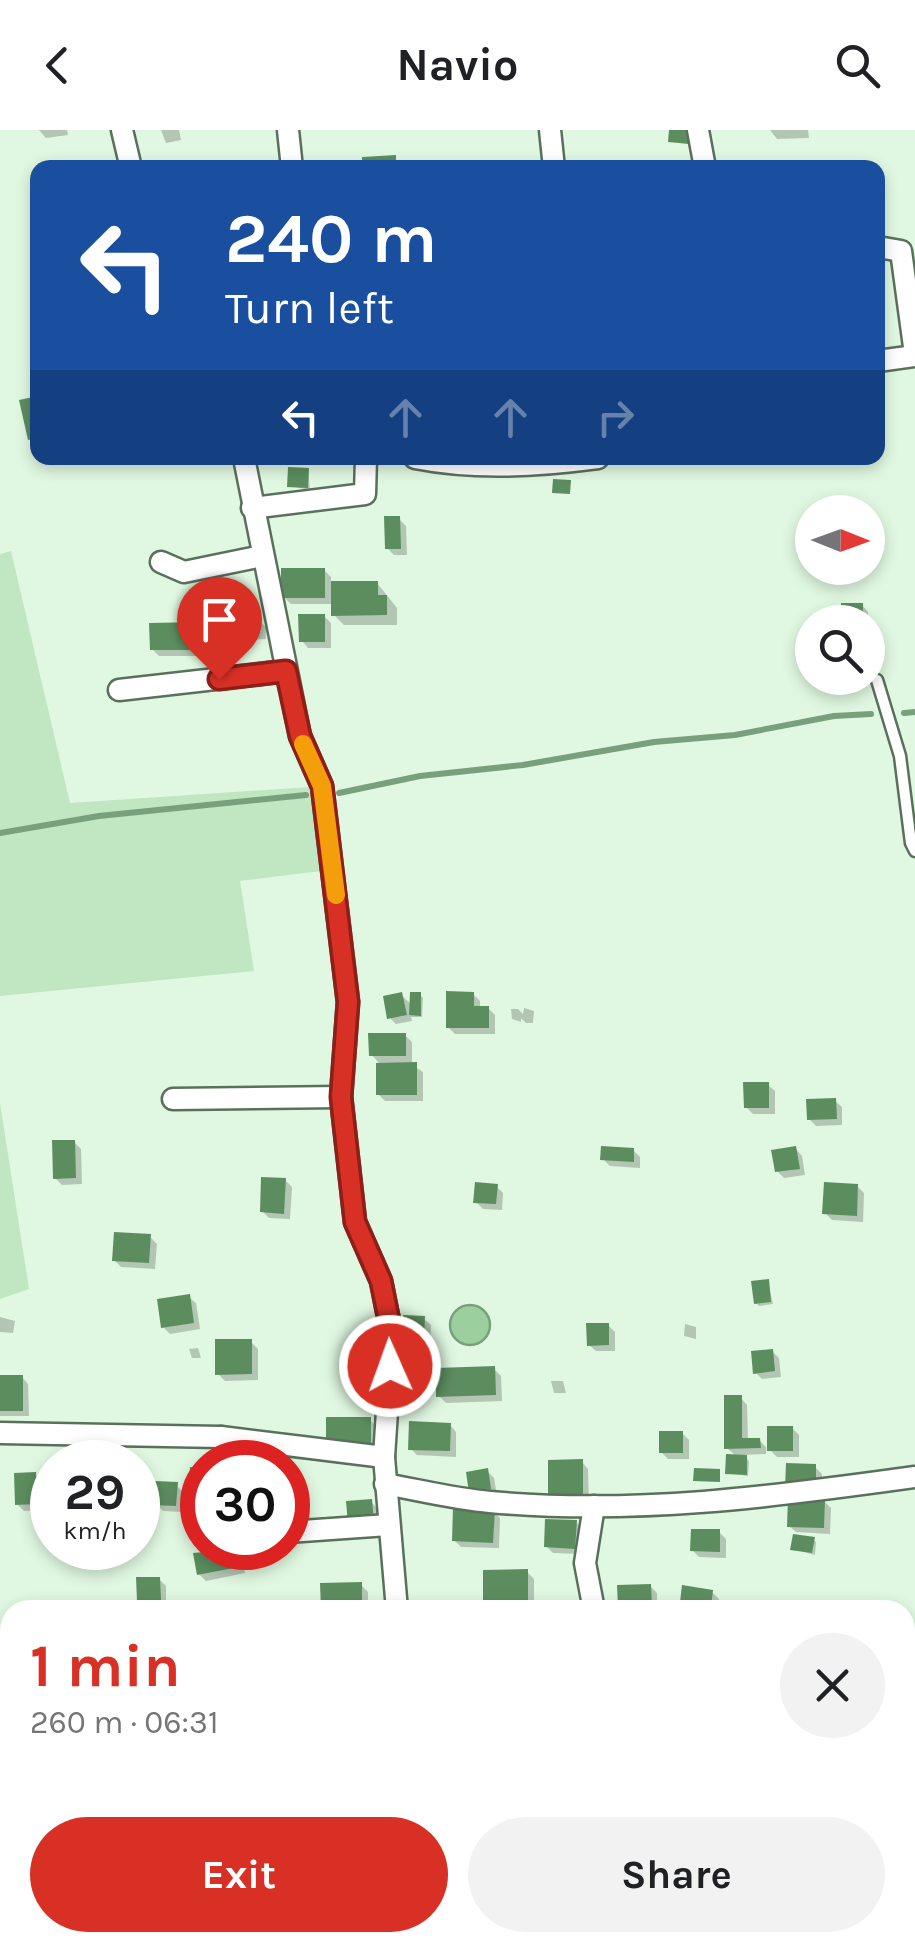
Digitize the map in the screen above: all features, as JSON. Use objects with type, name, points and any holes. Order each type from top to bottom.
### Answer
[{"type":"street","points":[[122,130],[130,160]]},
{"type":"street","points":[[288,130],[291,160]]},
{"type":"street","points":[[550,130],[553,160]]},
{"type":"street","points":[[698,130],[704,160]]},
{"type":"street","points":[[885,248],[901,251],[915,355],[885,360]]},
{"type":"street","points":[[245,465],[300,736],[322,786],[348,1002],[341,1097],[355,1222],[381,1281],[392,1336],[384,1457],[396,1600]]},
{"type":"street","points":[[252,508],[365,494],[366,465]]},
{"type":"street","points":[[161,562],[184,572],[262,556]]},
{"type":"street","points":[[120,690],[286,671]]},
{"type":"street","points":[[173,1099],[341,1097]]},
{"type":"street","points":[[0,1433],[222,1437],[384,1457]]},
{"type":"street","points":[[385,1484],[488,1502],[683,1506],[796,1495],[915,1477]]},
{"type":"street","points":[[592,1600],[585,1563],[594,1506]]},
{"type":"street","points":[[310,1530],[388,1525]]},
{"type":"lane","points":[[882,695],[900,756],[915,850]]},
{"type":"shaded area","points":[[11,551],[70,803],[309,787],[321,871],[240,881],[254,971],[0,996],[0,554]]},
{"type":"shaded area","points":[[0,1103],[29,1289],[0,1299]]},
{"type":"shaded area","points":[[470,1305],[484,1311],[490,1325],[484,1339],[470,1345],[456,1339],[450,1325],[456,1311]]},
{"type":"building","points":[[669,130],[690,130],[689,144],[668,142]]},
{"type":"building","points":[[396,155],[396,160],[362,160]]},
{"type":"building","points":[[30,398],[30,440],[28,440],[19,400]]},
{"type":"building","points":[[288,467],[309,468],[308,488],[287,487]]},
{"type":"building","points":[[553,479],[571,480],[570,494],[552,493]]},
{"type":"building","points":[[384,516],[400,516],[401,549],[385,549]]},
{"type":"building","points":[[281,568],[325,568],[325,598],[281,598]]},
{"type":"building","points":[[331,581],[378,581],[378,595],[387,595],[387,615],[331,616]]},
{"type":"building","points":[[298,614],[325,614],[325,642],[299,642]]},
{"type":"building","points":[[260,618],[260,633],[227,634],[227,619]]},
{"type":"building","points":[[199,622],[199,650],[150,650],[149,623]]},
{"type":"building","points":[[446,991],[474,992],[474,1006],[489,1006],[489,1028],[446,1028]]},
{"type":"building","points":[[402,992],[407,1015],[387,1019],[383,996]]},
{"type":"building","points":[[410,992],[421,992],[421,1016],[409,1015]]},
{"type":"building","points":[[368,1033],[406,1033],[406,1056],[369,1056]]},
{"type":"building","points":[[417,1062],[417,1095],[376,1095],[376,1063]]},
{"type":"building","points":[[743,1082],[769,1082],[769,1108],[744,1108]]},
{"type":"building","points":[[836,1098],[837,1119],[807,1120],[806,1099]]},
{"type":"building","points":[[52,1140],[75,1140],[76,1178],[53,1179]]},
{"type":"building","points":[[601,1146],[634,1148],[634,1162],[600,1160]]},
{"type":"building","points":[[796,1146],[800,1169],[775,1172],[771,1150]]},
{"type":"building","points":[[261,1177],[286,1178],[284,1214],[260,1212]]},
{"type":"building","points":[[475,1182],[498,1184],[496,1204],[473,1203]]},
{"type":"building","points":[[824,1182],[858,1184],[857,1216],[822,1214]]},
{"type":"building","points":[[114,1232],[151,1234],[149,1263],[112,1261]]},
{"type":"building","points":[[769,1279],[771,1302],[754,1304],[751,1281]]},
{"type":"building","points":[[190,1294],[194,1323],[161,1328],[157,1299]]},
{"type":"building","points":[[403,1315],[425,1316],[424,1340],[401,1339]]},
{"type":"building","points":[[586,1323],[609,1323],[609,1345],[587,1346]]},
{"type":"building","points":[[215,1339],[252,1339],[252,1374],[215,1375]]},
{"type":"building","points":[[426,1346],[427,1368],[396,1369],[396,1348]]},
{"type":"building","points":[[773,1349],[775,1371],[753,1374],[751,1351]]},
{"type":"building","points":[[495,1366],[496,1395],[436,1397],[436,1368]]},
{"type":"building","points":[[0,1375],[23,1375],[23,1411],[0,1411]]},
{"type":"building","points":[[724,1395],[742,1395],[742,1438],[760,1438],[761,1448],[724,1449]]},
{"type":"building","points":[[326,1417],[371,1417],[371,1447],[326,1447]]},
{"type":"building","points":[[409,1421],[451,1423],[450,1451],[408,1450]]},
{"type":"building","points":[[767,1426],[793,1426],[793,1451],[767,1451]]},
{"type":"building","points":[[659,1431],[683,1431],[683,1453],[659,1453]]},
{"type":"building","points":[[726,1454],[747,1455],[747,1475],[725,1474]]},
{"type":"building","points":[[583,1459],[583,1501],[548,1501],[548,1460]]},
{"type":"building","points":[[786,1463],[816,1464],[816,1489],[785,1488]]},
{"type":"building","points":[[488,1468],[491,1489],[469,1493],[466,1472]]},
{"type":"building","points":[[694,1468],[720,1469],[720,1482],[693,1481]]},
{"type":"building","points":[[30,1472],[30,1504],[15,1505],[14,1473]]},
{"type":"building","points":[[160,1481],[178,1482],[176,1506],[160,1505]]},
{"type":"building","points":[[788,1497],[825,1499],[824,1528],[787,1527]]},
{"type":"building","points":[[372,1499],[374,1523],[348,1525],[346,1501]]},
{"type":"building","points":[[453,1507],[495,1509],[493,1543],[452,1541]]},
{"type":"building","points":[[545,1519],[577,1520],[575,1549],[544,1547]]},
{"type":"building","points":[[691,1529],[720,1529],[720,1552],[690,1551]]},
{"type":"building","points":[[793,1534],[815,1537],[812,1553],[790,1550]]},
{"type":"building","points":[[528,1569],[528,1600],[483,1600],[483,1570]]},
{"type":"building","points":[[196,1570],[223,1570],[197,1575]]},
{"type":"building","points":[[136,1577],[160,1577],[161,1600],[137,1600]]},
{"type":"building","points":[[362,1582],[362,1600],[321,1600],[320,1583]]},
{"type":"building","points":[[651,1584],[652,1600],[618,1600],[617,1585]]},
{"type":"building","points":[[682,1585],[713,1590],[712,1600],[680,1600]]},
{"type":"waterway","points":[[904,713],[915,712]]},
{"type":"waterway","points":[[339,793],[420,776],[523,765],[654,742],[735,735],[834,716],[871,714]]},
{"type":"waterway","points":[[0,833],[99,816],[306,795]]},
{"type":"slow traffic","points":[[303,744],[322,786],[336,895]]},
{"type":"route","points":[[219,679],[286,671],[300,736],[322,786],[348,1002],[341,1097],[355,1222],[381,1281],[392,1336],[390,1366]]}]
